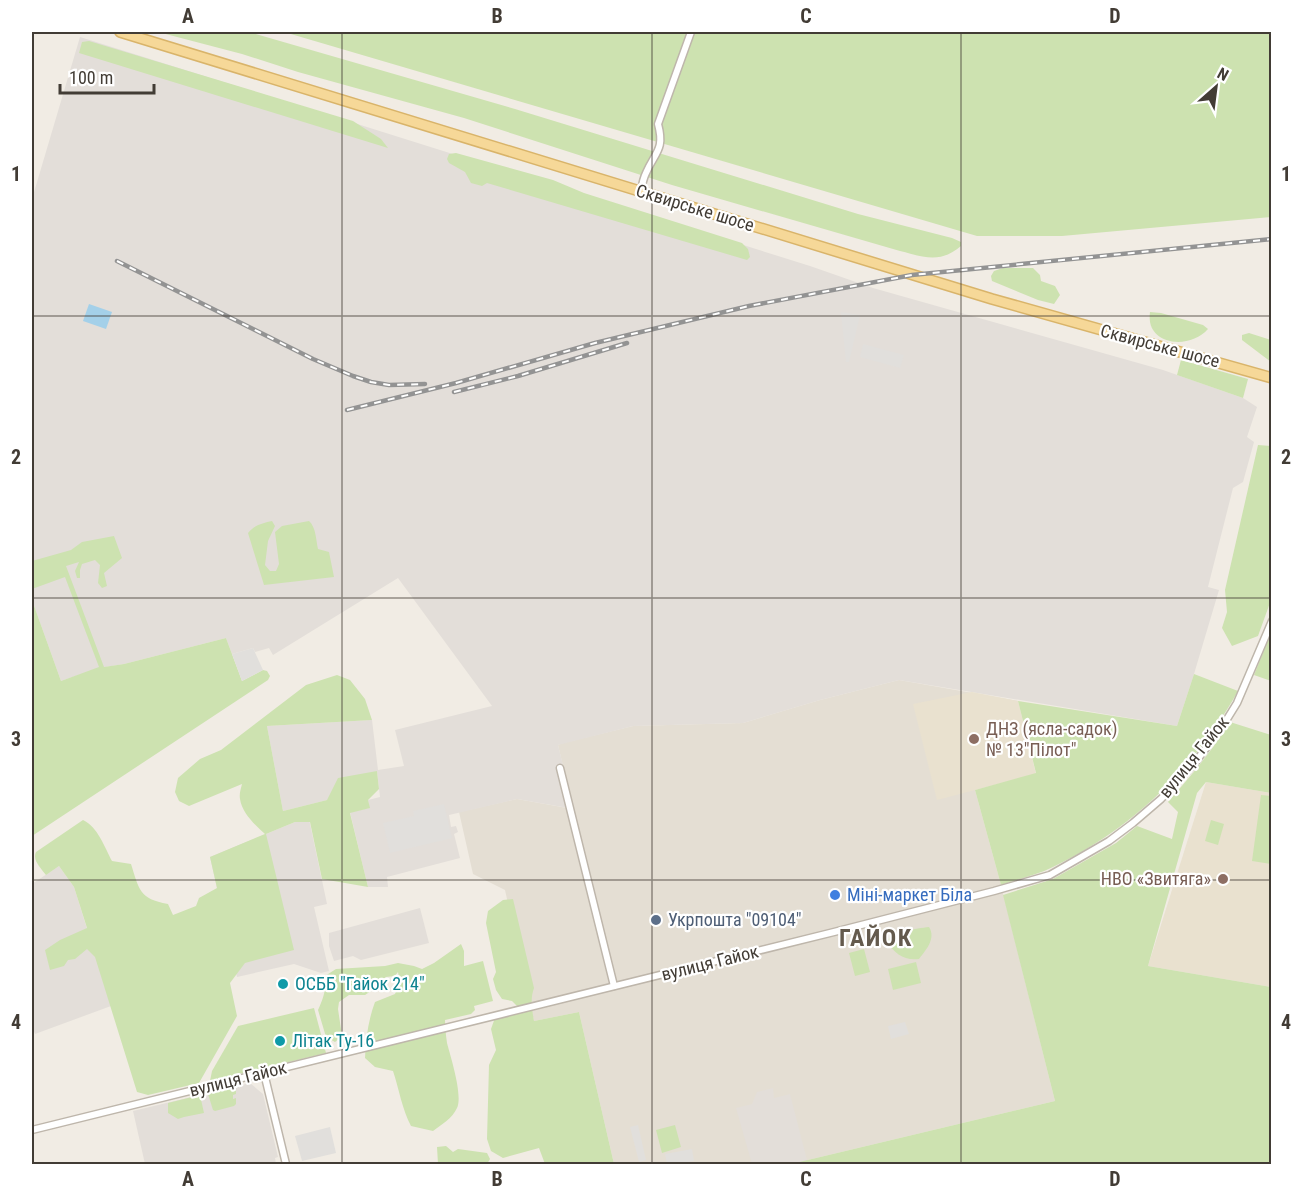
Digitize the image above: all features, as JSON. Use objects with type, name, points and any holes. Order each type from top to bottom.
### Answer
[{"type":"main road","name":"Сквирське шосе","points":[[120,32],[992,299],[1272,378]]},
{"type":"street","points":[[641,191],[645,175],[658,154],[661,133],[658,124],[691,32]]},
{"type":"street","name":"вулиця Гайок","points":[[32,1130],[925,909],[1050,875],[1109,841],[1133,823],[1161,799],[1194,764],[1237,703],[1272,621]]},
{"type":"street","points":[[560,768],[614,986]]},
{"type":"street","points":[[264,1073],[286,1164]]},
{"type":"shaded area","points":[[80,37],[810,266],[873,288],[1163,370],[1243,398],[1257,407],[1247,437],[1254,442],[1243,482],[1233,488],[1208,587],[1219,590],[1177,726],[899,680],[743,723],[633,726],[558,745],[574,809],[517,799],[449,815],[451,827],[456,826],[458,832],[454,834],[460,858],[387,877],[388,887],[368,887],[350,812],[369,808],[368,800],[380,797],[377,771],[327,800],[283,811],[267,726],[372,720],[378,770],[404,766],[395,730],[492,706],[398,578],[273,655],[269,648],[255,652],[253,648],[232,654],[226,638],[124,664],[99,668],[61,681],[32,600],[32,199]]},
{"type":"shaded area","points":[[841,312],[860,315],[849,362],[846,362]]},
{"type":"shaded area","points":[[863,344],[904,355],[900,368],[860,357]]},
{"type":"shaded area","points":[[253,648],[263,670],[242,681],[232,654]]},
{"type":"shaded area","name":"ГАЙОК","points":[[899,680],[1018,701],[975,790],[1055,1101],[791,1164],[614,1164],[579,1012],[534,1021],[505,890],[473,874],[459,812],[517,799],[573,809],[558,745],[563,743],[633,726],[743,723]]},
{"type":"shaded area","name":"ДНЗ (ясла-садок) № 13\"Пілот\"","points":[[972,692],[1018,701],[1036,774],[937,800],[913,704]]},
{"type":"shaded area","name":"НВО «Звитяга»","points":[[1206,782],[1271,793],[1271,987],[1148,966]]},
{"type":"shaded area","points":[[444,804],[452,838],[390,853],[383,823],[414,816],[413,811]]},
{"type":"shaded area","points":[[309,819],[327,904],[314,907],[329,971],[321,973],[294,964],[237,977],[210,857],[295,822]]},
{"type":"shaded area","points":[[59,866],[74,887],[111,1006],[35,1034],[32,1027],[32,884]]},
{"type":"shaded area","points":[[420,908],[429,943],[361,960],[353,956],[334,961],[329,946],[329,933]]},
{"type":"shaded area","points":[[905,1022],[909,1034],[891,1039],[888,1026]]},
{"type":"shaded area","points":[[250,1083],[263,1094],[278,1157],[275,1158],[276,1164],[145,1164],[133,1111]]},
{"type":"shaded area","points":[[773,1088],[774,1098],[790,1094],[808,1164],[752,1164],[736,1108],[752,1104],[757,1092]]},
{"type":"shaded area","points":[[638,1125],[646,1160],[639,1162],[630,1127]]},
{"type":"shaded area","points":[[330,1127],[336,1153],[302,1161],[295,1136]]},
{"type":"shaded area","points":[[692,1149],[694,1161],[667,1164],[665,1154]]},
{"type":"green space","points":[[158,32],[249,32],[515,109],[858,214],[952,238],[961,242],[961,246],[946,255],[932,258],[900,251],[672,185],[464,118]]},
{"type":"green space","points":[[284,32],[1271,32],[1271,217],[1062,236],[977,236]]},
{"type":"green space","points":[[89,41],[353,121],[381,139],[388,148],[79,53],[82,42]]},
{"type":"green space","points":[[456,153],[553,180],[584,193],[742,243],[748,249],[750,257],[747,260],[487,183],[482,186],[471,183],[465,172],[449,163],[447,159],[449,154]]},
{"type":"green space","points":[[1003,268],[1033,268],[1040,275],[1041,281],[1055,286],[1060,295],[1054,304],[1038,300],[992,281],[991,276],[994,271]]},
{"type":"green space","points":[[1150,312],[1203,325],[1208,329],[1191,340],[1170,341],[1154,332],[1150,323]]},
{"type":"green space","points":[[1249,333],[1271,340],[1271,362],[1242,340],[1242,335]]},
{"type":"green space","points":[[1181,360],[1248,379],[1243,398],[1177,375]]},
{"type":"green space","points":[[1258,445],[1271,446],[1271,600],[1258,636],[1232,646],[1222,628],[1227,612],[1225,590]]},
{"type":"green space","points":[[272,521],[275,526],[268,541],[265,565],[270,571],[276,571],[279,564],[275,532],[282,526],[309,521],[314,530],[318,549],[329,552],[334,577],[264,585],[248,533],[256,526]]},
{"type":"green space","points":[[114,536],[122,558],[104,573],[107,586],[102,588],[98,583],[100,565],[95,560],[82,564],[80,578],[77,578],[75,571],[79,562],[66,566],[104,667],[226,638],[242,681],[263,670],[267,671],[270,676],[268,680],[32,836],[32,600],[61,681],[99,667],[65,577],[32,589],[32,561],[71,550],[82,542]]},
{"type":"green space","points":[[1271,633],[1271,681],[1254,675]]},
{"type":"green space","points":[[1194,674],[1238,691],[1202,746],[1181,771],[1135,815],[1082,852],[1047,870],[1001,885],[975,790],[1036,773],[1018,701],[1177,726]]},
{"type":"green space","points":[[337,675],[350,680],[365,699],[372,720],[267,726],[283,811],[327,800],[338,778],[377,771],[379,789],[368,800],[370,808],[350,813],[368,887],[322,879],[310,822],[295,822],[266,834],[294,950],[245,963],[230,983],[237,1016],[199,1083],[148,1095],[137,1092],[95,957],[87,949],[75,959],[68,960],[64,966],[50,970],[45,950],[60,940],[87,928],[74,887],[59,866],[46,875],[36,861],[36,852],[83,820],[97,833],[112,861],[131,864],[139,886],[146,896],[168,904],[173,915],[196,906],[199,898],[217,888],[210,857],[265,834],[243,809],[240,797],[242,784],[189,806],[179,801],[175,792],[178,778],[200,759],[221,750],[306,685]]},
{"type":"green space","points":[[1230,722],[1271,735],[1271,793],[1206,782],[1197,793],[1148,966],[1271,987],[1271,1164],[791,1164],[1055,1101],[1003,895],[1053,879],[1116,843],[1137,826],[1172,839],[1178,812],[1168,802],[1200,764]]},
{"type":"green space","points":[[1261,795],[1271,796],[1271,864],[1252,861]]},
{"type":"green space","points":[[1211,820],[1224,824],[1218,845],[1205,841]]},
{"type":"green space","points":[[513,899],[534,988],[532,1008],[534,1021],[579,1012],[614,1164],[545,1164],[539,1148],[503,1158],[491,1151],[487,1139],[489,1065],[496,1050],[491,1029],[496,1015],[520,1009],[512,1001],[502,999],[496,990],[493,979],[496,972],[486,923],[488,911],[503,900]]},
{"type":"green space","points":[[929,927],[931,939],[919,959],[900,956],[887,941],[901,932]]},
{"type":"green space","points":[[461,944],[464,951],[464,966],[483,961],[493,1001],[474,1006],[475,1010],[471,1014],[445,1020],[447,1043],[459,1095],[457,1108],[452,1115],[433,1131],[411,1126],[393,1071],[375,1067],[365,1058],[368,1030],[375,1002],[395,994],[400,982],[398,972],[395,976],[386,977],[365,995],[349,995],[339,1002],[342,1036],[335,1042],[326,1037],[318,1010],[324,993],[325,976],[336,969],[398,963],[422,969]]},
{"type":"green space","points":[[864,949],[870,972],[855,976],[849,953]]},
{"type":"green space","points":[[916,962],[921,983],[893,990],[888,969]]},
{"type":"green space","points":[[314,1008],[326,1053],[210,1081],[212,1071],[238,1026]]},
{"type":"green space","points":[[236,1087],[236,1094],[233,1095],[233,1099],[236,1098],[234,1106],[213,1110],[208,1094]]},
{"type":"green space","points":[[200,1095],[204,1113],[178,1119],[168,1113],[168,1103]]},
{"type":"green space","points":[[675,1125],[681,1147],[662,1153],[656,1130]]},
{"type":"green space","points":[[446,1146],[453,1152],[458,1149],[487,1153],[490,1159],[487,1164],[438,1164],[437,1147]]},
{"type":"water","points":[[89,304],[112,312],[106,329],[83,321]]},
{"type":"railway","points":[[347,410],[456,383],[595,343],[749,306],[912,275],[1272,239]]},
{"type":"railway","points":[[117,261],[313,359],[353,376],[389,385],[425,384]]},
{"type":"railway","points":[[454,392],[518,376],[627,343]]},
{"type":"place","name":"ДНЗ (ясла-садок) № 13\"Пілот\"","points":[[974,739]]},
{"type":"place","name":"НВО «Звитяга»","points":[[1223,879]]},
{"type":"place","name":"Міні-маркет Біла","points":[[835,895]]},
{"type":"place","name":"Укрпошта \"09104\"","points":[[656,920]]},
{"type":"place","name":"ОСББ \"Гайок 214\"","points":[[283,984]]},
{"type":"place","name":"Літак Ту-16","points":[[280,1041]]},
{"type":"district","name":"ГАЙОК","points":[[876,938]]}]
